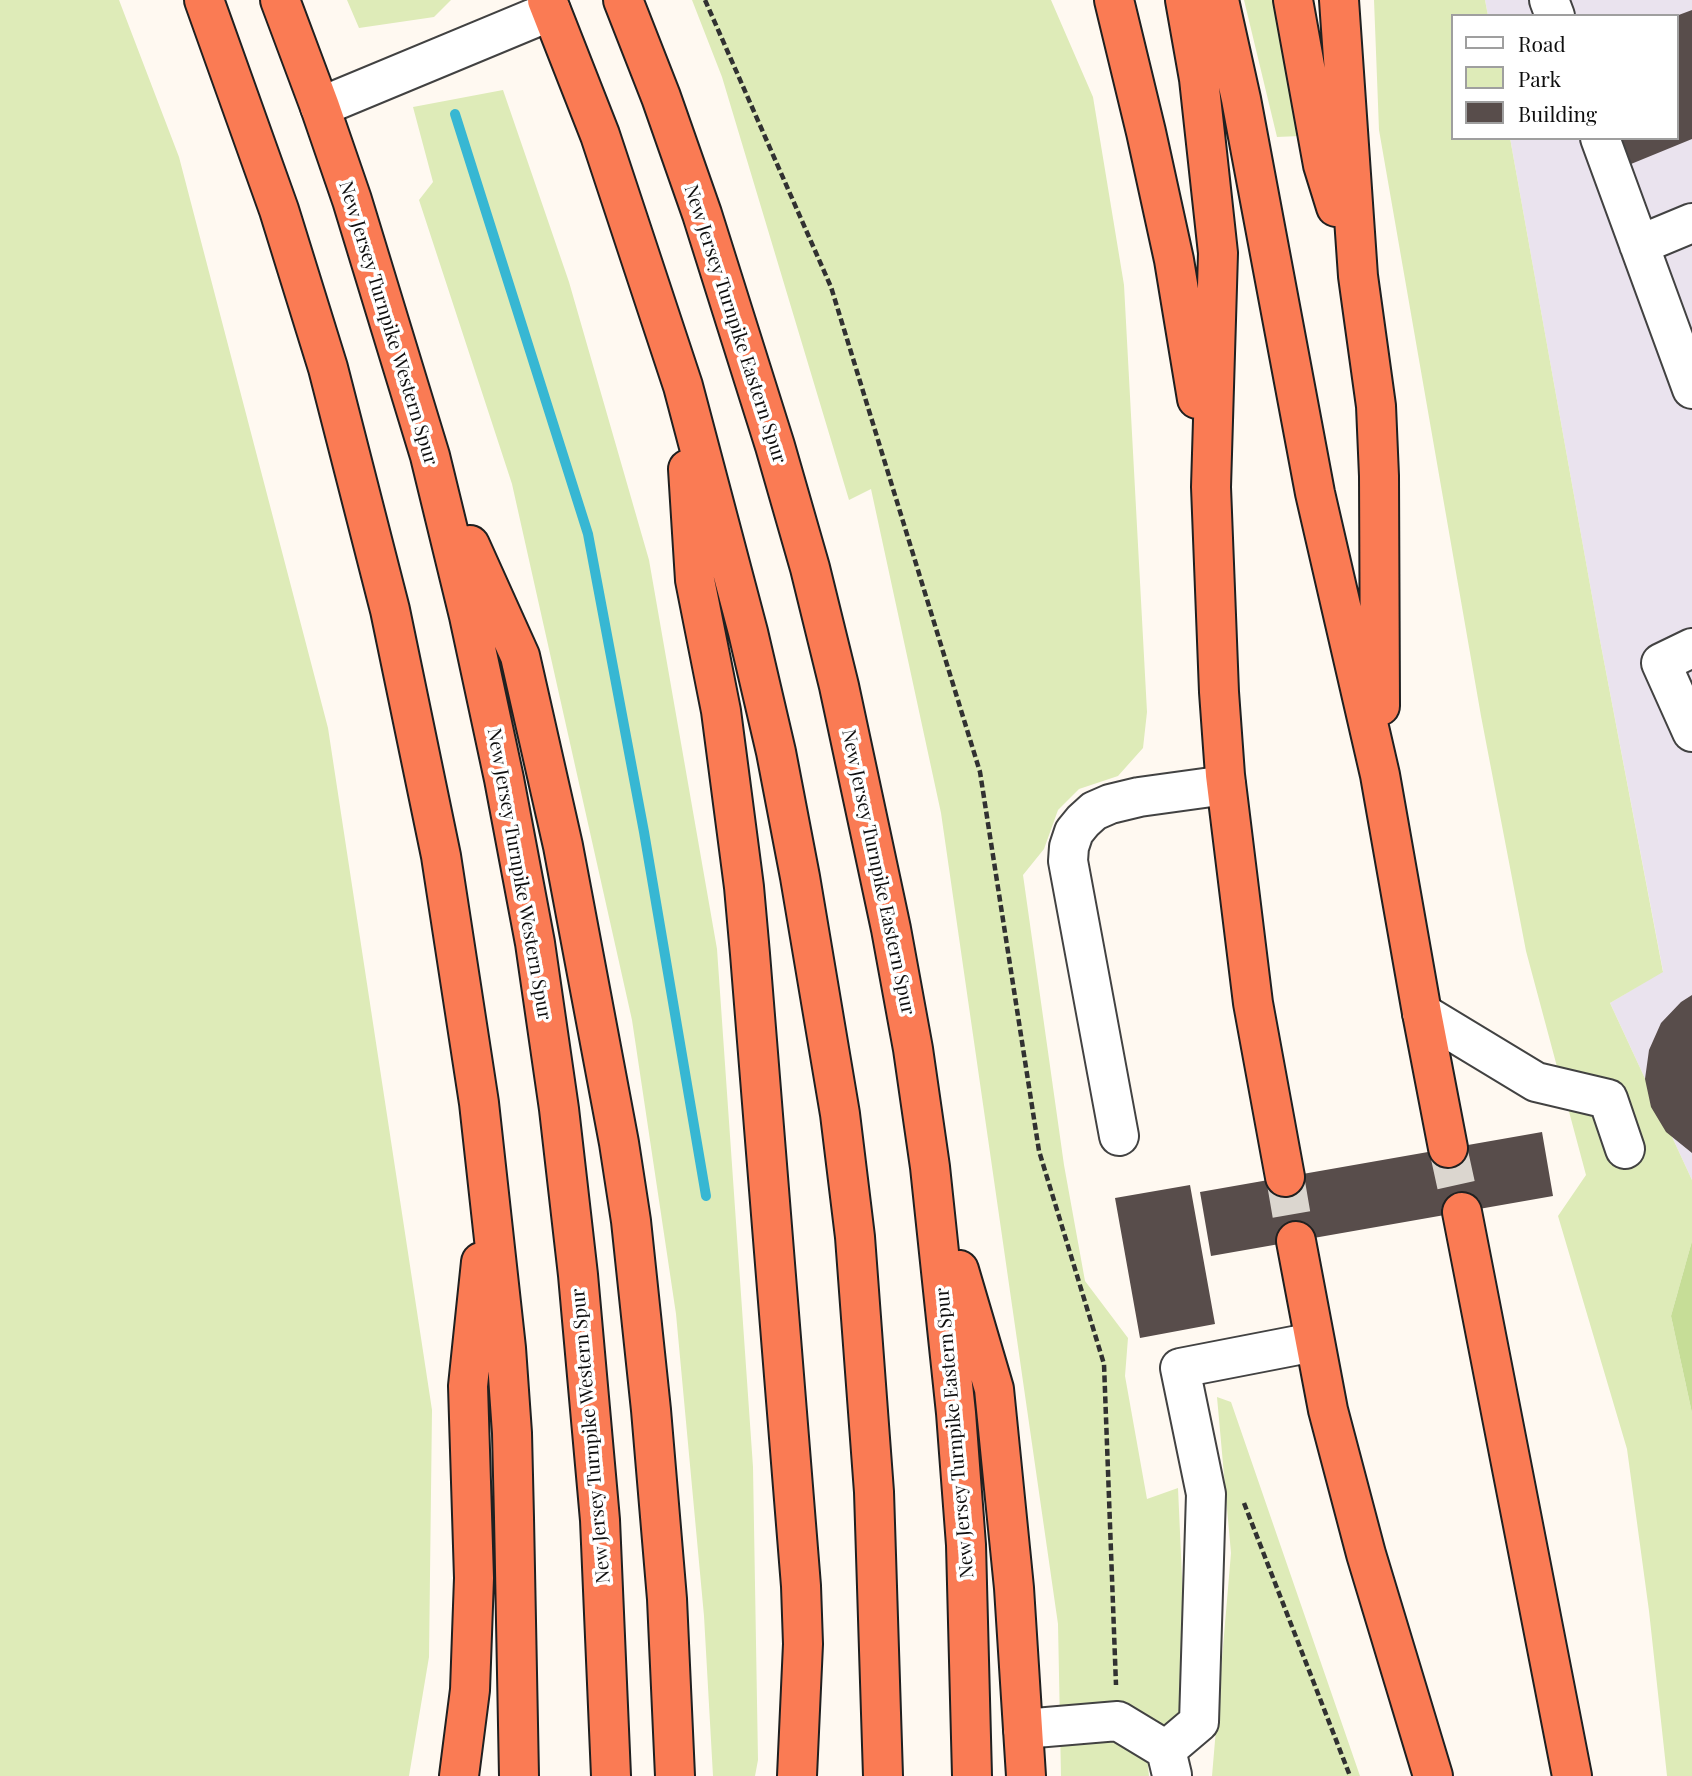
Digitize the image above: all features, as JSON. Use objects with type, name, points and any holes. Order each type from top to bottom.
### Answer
[{"type":"highway","points":[[204,0],[304,289],[351,452],[416,727],[441,856],[489,1184],[512,1433],[519,1776]]},
{"type":"highway","name":"New Jersey Turnpike Western Spur","points":[[280,0],[320,107],[383,297],[430,456],[470,616],[535,943],[559,1109],[578,1275],[599,1508],[611,1776]]},
{"type":"highway","name":"New Jersey Turnpike Eastern Spur","points":[[623,0],[702,214],[741,334],[810,568],[850,735],[888,916],[913,1049],[930,1167],[953,1386],[965,1532],[972,1776]]},
{"type":"highway","points":[[1093,0],[1146,132]]},
{"type":"highway","points":[[1114,0],[1174,260],[1211,487]]},
{"type":"highway","points":[[1185,0],[1199,79],[1218,253],[1211,487],[1219,692],[1226,785],[1253,1003],[1284,1177]]},
{"type":"highway","points":[[1219,0],[1243,112],[1315,494],[1380,775],[1448,1148]]},
{"type":"highway","points":[[1293,0],[1323,165],[1358,276]]},
{"type":"highway","points":[[1339,0],[1358,276],[1376,406],[1380,775]]},
{"type":"highway","points":[[549,5],[600,135],[683,386],[725,540],[776,752],[805,903],[840,1114],[855,1237],[874,1492],[883,1776]]},
{"type":"highway","points":[[683,386],[695,580],[713,663],[729,764],[752,982],[800,1573],[803,1644],[797,1776]]},
{"type":"highway","points":[[430,456],[520,656],[563,846],[608,1076],[631,1221],[650,1398],[667,1599],[675,1776]]},
{"type":"highway","points":[[930,1167],[994,1389],[1014,1588],[1026,1776]]},
{"type":"highway","points":[[459,1776],[470,1690],[474,1578],[468,1385],[489,1184]]},
{"type":"highway","points":[[1462,1212],[1572,1776]]},
{"type":"highway","points":[[1296,1241],[1328,1410],[1366,1553],[1433,1776]]},
{"type":"lane","points":[[320,107],[549,5]]},
{"type":"lane","points":[[1601,140],[1692,389]]},
{"type":"lane","points":[[1639,245],[1692,223]]},
{"type":"lane","points":[[1692,648],[1661,663],[1692,732]]},
{"type":"lane","points":[[1119,1136],[1068,861],[1069,846],[1074,832],[1083,821],[1094,811],[1110,804],[1139,797],[1226,785]]},
{"type":"lane","points":[[1422,1013],[1536,1082],[1608,1099],[1625,1149]]},
{"type":"lane","points":[[1023,1729],[1118,1721],[1169,1763],[1199,1722],[1206,1494],[1180,1368],[1314,1342]]},
{"type":"path","points":[[705,0],[831,287],[980,772],[1039,1151],[1104,1364],[1118,1721]]},
{"type":"path","points":[[1244,1502],[1350,1776]]},
{"type":"shaded area","points":[[1485,0],[1692,0],[1692,1180],[1610,1003],[1663,971],[1599,635],[1510,140],[1678,140],[1678,14],[1488,14]]},
{"type":"green space","points":[[0,0],[119,0],[179,157],[328,728],[432,1410],[429,1657],[409,1776],[0,1776]]},
{"type":"green space","points":[[347,0],[451,0],[434,17],[359,28]]},
{"type":"green space","points":[[692,0],[1051,0],[1093,97],[1124,285],[1147,712],[1143,748],[1118,776],[1079,789],[1058,810],[1044,849],[1023,875],[1064,1165],[1085,1281],[1128,1338],[1125,1376],[1147,1499],[1178,1488],[1186,1666],[1181,1715],[1148,1767],[1149,1776],[1061,1776],[1058,1624],[941,813],[871,489],[849,500],[722,77]]},
{"type":"green space","points":[[1244,0],[1283,0],[1300,136],[1277,137]]},
{"type":"green space","points":[[1374,0],[1485,0],[1488,14],[1450,14],[1450,140],[1510,140],[1599,635],[1663,972],[1610,1003],[1692,1180],[1692,1241],[1671,1316],[1692,1413],[1692,1776],[1667,1776],[1649,1611],[1627,1449],[1558,1216],[1586,1175],[1526,951],[1481,716],[1379,130]]},
{"type":"green space","points":[[503,90],[569,282],[649,560],[717,949],[753,1467],[758,1760],[755,1776],[713,1776],[704,1616],[676,1314],[632,1020],[512,484],[419,200],[433,182],[413,107]]},
{"type":"green space","points":[[1692,1241],[1692,1413],[1671,1316]]},
{"type":"green space","points":[[1217,1397],[1231,1402],[1360,1776],[1212,1776],[1231,1553]]},
{"type":"building","points":[[1692,10],[1692,139],[1631,164],[1621,140],[1678,140],[1678,15]]},
{"type":"building","points":[[1692,995],[1692,1153],[1666,1132],[1651,1107],[1645,1079],[1649,1050],[1661,1023],[1681,1002]]},
{"type":"building","points":[[1542,1132],[1553,1196],[1211,1256],[1200,1192]]},
{"type":"building","points":[[1190,1185],[1215,1324],[1140,1338],[1115,1198]]},
{"type":"waterway","points":[[455,114],[588,534],[644,832],[706,1196]]},
{"type":"tunnel","points":[[1448,1148],[1462,1212]]},
{"type":"tunnel","points":[[1285,1177],[1296,1241]]}]
